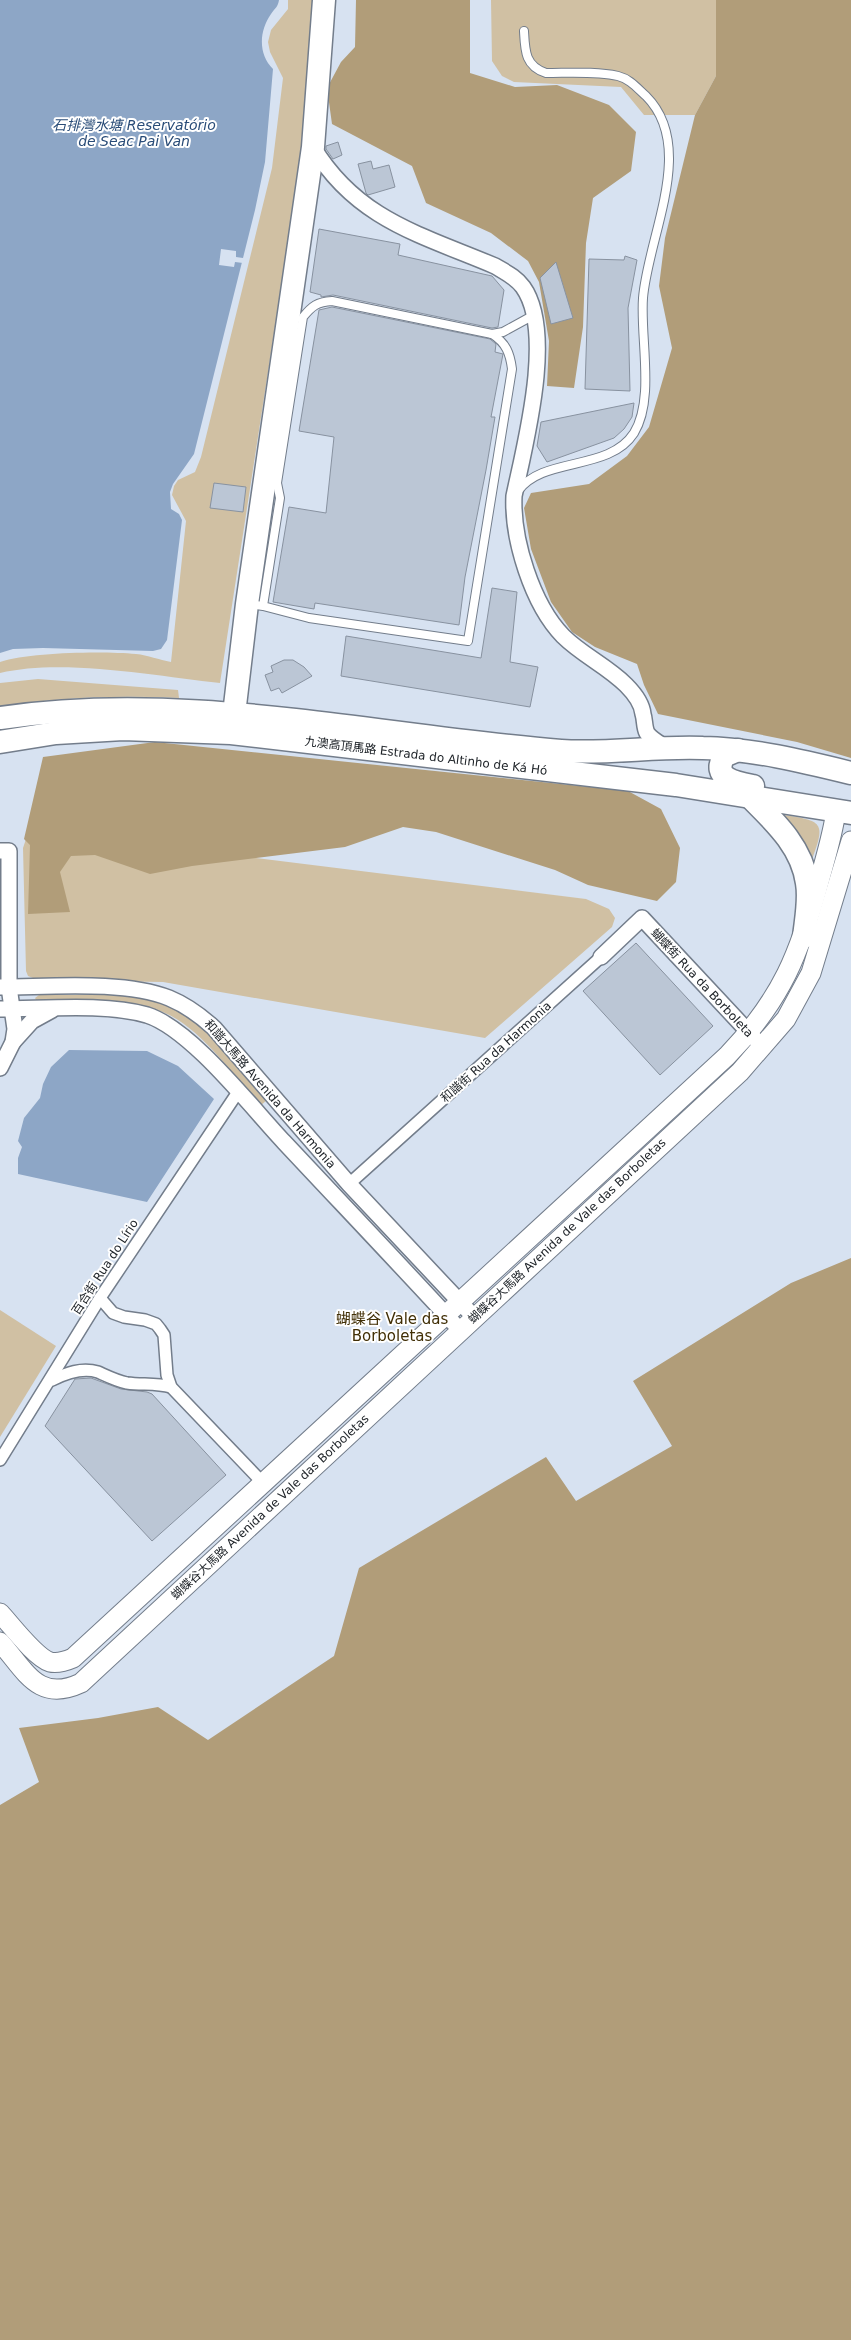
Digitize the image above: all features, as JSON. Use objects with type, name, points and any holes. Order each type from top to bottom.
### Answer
[{"type":"main road","points":[[234,714],[255,605],[313,147],[324,0]]},
{"type":"main road","name":"九澳高頂馬路 Estrada do Altinho de Ká Hó","points":[[0,718],[122,708],[234,714],[562,751],[625,752],[702,748],[738,750],[851,773]]},
{"type":"main road","name":"九澳高頂馬路 Estrada do Altinho de Ká Hó","points":[[0,742],[56,733],[123,729],[231,734],[676,785],[844,812]]},
{"type":"main road","points":[[738,750],[724,756],[721,767],[725,778],[731,782],[813,798],[844,812]]},
{"type":"main road","points":[[751,798],[778,824],[800,858],[808,884],[804,937]]},
{"type":"street","points":[[313,147],[326,169],[363,204],[377,214],[394,224],[495,266],[511,275],[522,286],[531,302],[534,315],[537,373],[514,496],[513,516],[519,550],[547,614],[564,636],[626,685],[640,704],[647,732],[653,740],[668,749]]},
{"type":"street","name":"蝴蝶谷大馬路 Avenida de Vale das Borboletas","points":[[0,1613],[32,1648],[49,1662],[60,1663],[73,1658],[727,1056],[748,1032],[785,980],[804,937],[844,812]]},
{"type":"street","name":"蝴蝶谷大馬路 Avenida de Vale das Borboletas","points":[[0,1642],[33,1681],[44,1688],[62,1690],[81,1683],[740,1072],[786,1019],[811,973],[851,841]]},
{"type":"street","points":[[0,851],[9,851],[5,987],[6,1009],[15,1029],[13,1042]]},
{"type":"street","name":"蝴蝶街 Rua da Borboleta","points":[[642,918],[763,1047]]},
{"type":"street","name":"和諧街 Rua da Harmonia","points":[[349,1184],[642,918]]},
{"type":"street","name":"和諧大馬路 Avenida da Harmonia","points":[[5,987],[107,987],[146,990],[171,998],[198,1014],[214,1028],[349,1184],[474,1317]]},
{"type":"street","name":"和諧大馬路 Avenida da Harmonia","points":[[6,1009],[113,1010],[146,1015],[164,1022],[193,1045],[460,1330]]},
{"type":"street","points":[[1,1066],[13,1042],[32,1021],[54,1009]]},
{"type":"street","name":"百合街 Rua do Lírio","points":[[0,1460],[100,1298],[238,1092]]},
{"type":"street","points":[[100,1298],[113,1313],[124,1318],[145,1320],[156,1324],[164,1335],[167,1375],[171,1387],[263,1483]]},
{"type":"street","points":[[51,1380],[68,1373],[84,1370],[96,1372],[126,1383],[161,1384],[171,1387]]},
{"type":"lane","points":[[514,496],[529,480],[544,473],[605,456],[628,441],[639,422],[644,388],[642,309],[644,290],[666,185],[669,140],[655,105],[629,80],[607,75],[546,73],[538,70],[527,60],[524,31]]},
{"type":"lane","points":[[492,334],[506,346],[511,356],[512,369],[468,641],[309,618],[255,605],[280,498],[277,483],[303,317],[311,307],[318,302],[332,301],[492,334],[503,332],[534,315]]},
{"type":"lane","points":[[522,460],[523,470],[526,473],[544,473]]},
{"type":"shaded area","points":[[288,0],[314,0],[299,171],[220,683],[80,668],[52,667],[0,673],[0,662],[48,654],[122,653],[171,662],[186,521],[172,495],[178,480],[195,472],[201,457],[272,168],[283,78],[270,52],[268,42],[271,30],[288,9]]},
{"type":"shaded area","points":[[356,0],[470,0],[470,73],[515,87],[557,85],[609,105],[636,132],[631,171],[593,198],[586,243],[583,327],[574,388],[547,386],[549,341],[539,282],[528,261],[491,233],[426,203],[412,166],[332,124],[327,88],[341,62],[355,47]]},
{"type":"shaded area","points":[[491,0],[716,0],[716,76],[695,115],[644,115],[621,87],[514,82],[502,76],[492,61]]},
{"type":"shaded area","points":[[716,0],[851,0],[851,758],[797,742],[658,714],[644,685],[637,664],[595,647],[572,632],[551,602],[531,549],[524,508],[531,493],[589,484],[627,456],[649,427],[672,348],[659,286],[665,238],[695,115],[716,76]]},
{"type":"shaded area","points":[[38,679],[178,690],[179,698],[89,698],[44,701],[0,707],[0,683]]},
{"type":"shaded area","points":[[155,742],[628,791],[661,809],[680,848],[676,882],[657,901],[588,885],[555,870],[436,832],[403,827],[345,847],[192,866],[150,874],[95,855],[71,856],[60,872],[70,912],[28,914],[30,845],[24,839],[43,757]]},
{"type":"shaded area","points":[[784,815],[806,819],[818,825],[819,837],[812,859]]},
{"type":"shaded area","points":[[40,831],[586,899],[609,909],[615,918],[612,927],[485,1038],[163,982],[38,980],[28,976],[26,971],[23,848],[27,836]]},
{"type":"shaded area","points":[[39,995],[129,996],[163,1003],[179,1010],[192,1018],[216,1039],[267,1100],[260,1106],[200,1037],[172,1016],[157,1010],[129,1005],[38,1003],[35,998]]},
{"type":"shaded area","points":[[851,1258],[851,2340],[0,2340],[0,1805],[39,1782],[19,1728],[98,1718],[158,1707],[208,1740],[334,1656],[359,1568],[546,1457],[576,1501],[672,1446],[633,1381],[791,1283]]},
{"type":"shaded area","points":[[0,1310],[56,1346],[0,1437]]},
{"type":"water","name":"石排灣水塘 Reservatório de Seac Pai Van","points":[[0,0],[279,0],[267,21],[262,35],[265,56],[273,69],[265,162],[255,210],[194,454],[173,484],[170,492],[171,509],[179,514],[182,520],[167,640],[161,649],[153,651],[43,648],[13,649],[0,653]]},
{"type":"water","points":[[69,1050],[147,1051],[178,1066],[214,1099],[147,1202],[18,1174],[18,1158],[22,1147],[18,1141],[24,1118],[40,1098],[43,1084],[51,1067]]},
{"type":"pier","points":[[221,249],[236,251],[236,257],[243,258],[243,263],[235,262],[234,267],[219,265]]},
{"type":"building","points":[[338,142],[342,155],[333,159],[326,146]]},
{"type":"building","points":[[371,161],[373,169],[389,165],[395,187],[368,195],[366,193],[358,164]]},
{"type":"building","points":[[319,229],[400,244],[398,255],[492,276],[504,290],[498,327],[492,328],[333,295],[321,297],[321,295],[310,292]]},
{"type":"building","points":[[625,256],[637,260],[628,308],[630,391],[585,389],[589,259],[624,260]]},
{"type":"building","points":[[556,262],[573,318],[551,324],[540,278]]},
{"type":"building","points":[[332,307],[490,339],[496,344],[495,352],[503,354],[491,417],[495,417],[465,577],[459,625],[315,603],[314,609],[273,602],[289,507],[326,513],[334,437],[299,431],[319,310]]},
{"type":"building","points":[[634,403],[632,417],[624,429],[614,438],[547,462],[537,446],[541,422]]},
{"type":"building","points":[[214,483],[246,487],[243,512],[210,508]]},
{"type":"building","points":[[492,588],[517,592],[510,662],[538,667],[530,707],[341,676],[346,636],[481,658]]},
{"type":"building","points":[[284,660],[293,660],[304,667],[312,676],[282,693],[279,688],[271,691],[265,675],[273,672],[271,666]]},
{"type":"building","points":[[636,943],[713,1026],[660,1075],[583,991]]},
{"type":"building","points":[[91,1378],[121,1389],[152,1394],[226,1475],[152,1541],[45,1426],[75,1379]]},
{"type":"district","name":"蝴蝶谷 Vale das Borboletas","points":[[392,1328]]}]
